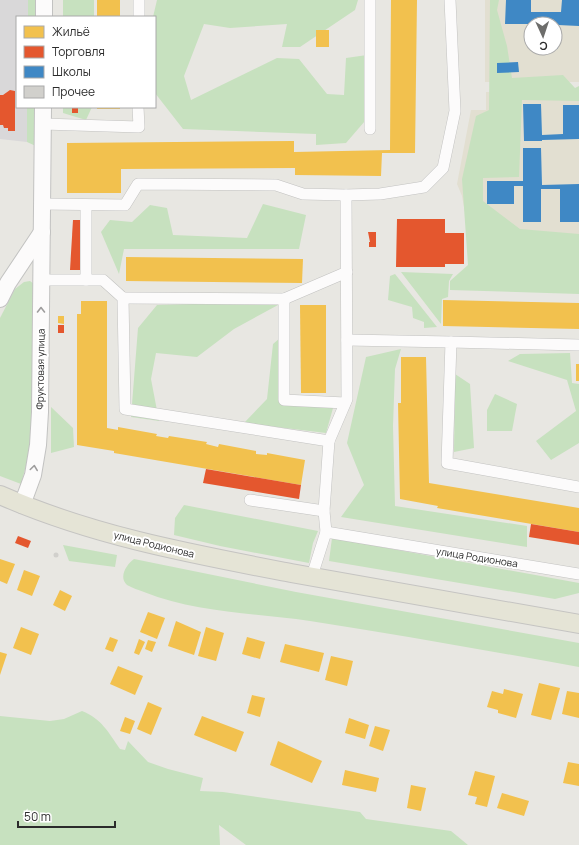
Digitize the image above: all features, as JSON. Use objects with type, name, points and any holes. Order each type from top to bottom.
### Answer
[{"type":"main road","name":"улица Родионова","points":[[0,495],[22,505],[126,539],[199,556],[574,620]]},
{"type":"street","points":[[44,0],[44,16]]},
{"type":"street","points":[[139,0],[139,16]]},
{"type":"street","points":[[370,0],[370,128]]},
{"type":"street","points":[[42,204],[126,205],[138,184],[276,184],[303,194],[346,195],[380,194],[424,187],[443,168],[455,111],[450,0]]},
{"type":"street","name":"Фруктовая улица","points":[[22,505],[34,474],[40,412],[43,108]]},
{"type":"street","points":[[43,124],[139,127],[138,108]]},
{"type":"street","points":[[312,576],[326,532],[324,511],[329,441],[347,399],[346,195]]},
{"type":"street","points":[[86,205],[86,280]]},
{"type":"street","points":[[0,298],[42,232]]},
{"type":"street","points":[[14,274],[31,274],[41,280],[103,280],[123,298],[284,299],[347,272]]},
{"type":"street","points":[[123,298],[125,409],[329,441]]},
{"type":"street","points":[[284,299],[284,400],[345,403]]},
{"type":"street","points":[[347,340],[579,345]]},
{"type":"street","points":[[451,342],[447,463],[579,487]]},
{"type":"street","points":[[250,500],[324,511]]},
{"type":"street","name":"улица Родионова","points":[[326,532],[579,574]]},
{"type":"shaded area","points":[[0,0],[28,0],[28,16],[16,16],[16,108],[27,108],[27,142],[0,139]]},
{"type":"shaded area","points":[[485,0],[579,0],[579,82],[485,82]]},
{"type":"shaded area","points":[[486,92],[579,94],[579,265],[474,262],[462,196],[457,184],[471,110],[486,110]]},
{"type":"green space","points":[[28,0],[38,0],[38,16],[28,16]]},
{"type":"green space","points":[[63,0],[94,0],[94,16],[63,16]]},
{"type":"green space","points":[[157,0],[358,0],[355,10],[300,47],[282,47],[287,24],[230,28],[204,24],[184,76],[191,100],[277,58],[299,59],[327,94],[344,95],[346,58],[374,54],[371,114],[346,143],[316,145],[316,134],[183,129],[156,94],[156,16],[153,16]]},
{"type":"green space","points":[[490,0],[499,0],[497,10],[507,46],[512,78],[563,75],[575,88],[579,86],[579,101],[522,100],[519,177],[483,178],[483,201],[520,229],[579,234],[579,294],[450,290],[450,281],[468,265],[462,179],[476,116],[489,110]]},
{"type":"green space","points":[[27,108],[38,108],[38,147],[27,142]]},
{"type":"green space","points":[[63,108],[92,108],[86,120],[63,113]]},
{"type":"green space","points":[[263,204],[306,215],[299,249],[124,249],[119,274],[101,232],[110,220],[132,222],[150,205],[167,208],[173,235],[247,238]]},
{"type":"green space","points":[[401,272],[453,274],[449,281],[448,297],[442,299],[441,324]]},
{"type":"green space","points":[[395,274],[437,327],[424,328],[424,322],[413,318],[412,307],[388,300],[390,276]]},
{"type":"green space","points":[[30,281],[34,284],[31,447],[21,484],[0,476],[0,318],[15,289],[24,282]]},
{"type":"green space","points":[[157,305],[278,305],[234,329],[197,357],[156,353],[151,379],[159,421],[131,417],[138,328]]},
{"type":"green space","points":[[280,338],[290,404],[335,401],[326,433],[244,423],[267,399],[273,344]]},
{"type":"green space","points":[[401,349],[395,369],[393,426],[395,506],[527,526],[527,547],[341,517],[364,485],[347,443],[366,357]]},
{"type":"green space","points":[[570,353],[572,383],[579,384],[579,443],[551,460],[536,441],[576,411],[567,380],[508,361],[520,354]]},
{"type":"green space","points":[[455,374],[470,384],[474,448],[454,452]]},
{"type":"green space","points":[[495,394],[517,404],[512,431],[487,431],[487,410]]},
{"type":"green space","points":[[51,407],[73,428],[74,447],[51,453]]},
{"type":"green space","points":[[184,505],[318,531],[313,543],[309,563],[220,546],[174,535],[175,518]]},
{"type":"green space","points":[[332,538],[579,583],[579,593],[555,599],[329,561]]},
{"type":"green space","points":[[63,545],[117,555],[115,567],[69,561]]},
{"type":"green space","points":[[134,559],[296,592],[579,643],[579,667],[344,626],[205,608],[164,599],[136,589],[124,582],[124,571]]},
{"type":"green space","points":[[82,711],[100,722],[120,749],[125,750],[128,741],[148,762],[203,778],[200,791],[223,792],[360,812],[366,819],[451,831],[468,845],[246,845],[219,825],[220,845],[0,845],[0,716],[50,721],[64,719]]},
{"type":"building: Жильё","points":[[97,0],[120,0],[120,16],[97,16]]},
{"type":"building: Жильё","points":[[391,0],[417,0],[415,153],[382,153],[381,176],[295,175],[295,168],[121,169],[121,193],[67,193],[67,143],[294,141],[294,152],[390,150]]},
{"type":"building: Жильё","points":[[316,30],[329,30],[329,47],[316,47]]},
{"type":"building: Жильё","points":[[97,108],[120,108],[120,109]]},
{"type":"building: Жильё","points":[[126,257],[303,259],[302,283],[126,281]]},
{"type":"building: Жильё","points":[[443,300],[579,303],[579,329],[443,326]]},
{"type":"building: Жильё","points":[[81,301],[107,301],[107,428],[118,430],[118,427],[157,434],[156,436],[168,438],[169,436],[207,442],[206,444],[218,447],[219,444],[256,451],[256,454],[267,455],[267,453],[305,460],[301,485],[114,453],[114,451],[77,445],[77,314],[81,314]]},
{"type":"building: Жильё","points":[[300,305],[326,305],[326,393],[301,393]]},
{"type":"building: Жильё","points":[[58,316],[64,316],[64,324],[58,323]]},
{"type":"building: Жильё","points":[[401,357],[426,357],[429,483],[579,508],[579,532],[437,508],[438,506],[400,499],[398,403],[401,403]]},
{"type":"building: Жильё","points":[[576,364],[579,364],[579,381],[576,381]]},
{"type":"building: Жильё","points":[[0,559],[15,564],[7,584],[0,581]]},
{"type":"building: Жильё","points":[[24,570],[40,576],[32,596],[17,590]]},
{"type":"building: Жильё","points":[[60,590],[72,596],[65,611],[53,605]]},
{"type":"building: Жильё","points":[[148,612],[165,618],[157,639],[140,632]]},
{"type":"building: Жильё","points":[[176,621],[201,632],[194,655],[168,646]]},
{"type":"building: Жильё","points":[[21,627],[39,634],[31,655],[13,648]]},
{"type":"building: Жильё","points":[[206,627],[224,633],[216,661],[198,656]]},
{"type":"building: Жильё","points":[[110,637],[118,640],[113,652],[105,649]]},
{"type":"building: Жильё","points":[[247,637],[265,642],[260,659],[242,654]]},
{"type":"building: Жильё","points":[[139,639],[145,642],[139,655],[134,653]]},
{"type":"building: Жильё","points":[[148,640],[156,642],[152,652],[145,649]]},
{"type":"building: Жильё","points":[[285,644],[324,653],[319,672],[280,662]]},
{"type":"building: Жильё","points":[[0,652],[7,654],[0,675]]},
{"type":"building: Жильё","points":[[331,656],[353,661],[347,686],[325,680]]},
{"type":"building: Жильё","points":[[118,666],[143,676],[135,695],[110,684]]},
{"type":"building: Жильё","points":[[539,683],[560,688],[551,720],[531,715]]},
{"type":"building: Жильё","points":[[504,689],[523,694],[516,718],[498,713],[498,710],[487,707],[492,691],[503,694]]},
{"type":"building: Жильё","points":[[567,691],[579,693],[579,718],[562,714]]},
{"type":"building: Жильё","points":[[252,695],[265,698],[260,717],[247,713]]},
{"type":"building: Жильё","points":[[148,702],[162,708],[151,735],[137,729]]},
{"type":"building: Жильё","points":[[202,716],[244,732],[236,752],[194,735]]},
{"type":"building: Жильё","points":[[125,717],[135,721],[130,734],[120,731]]},
{"type":"building: Жильё","points":[[349,718],[369,725],[365,739],[345,733]]},
{"type":"building: Жильё","points":[[375,726],[390,730],[383,751],[369,746]]},
{"type":"building: Жильё","points":[[278,741],[322,761],[312,783],[270,765]]},
{"type":"building: Жильё","points":[[568,762],[579,764],[579,786],[563,783]]},
{"type":"building: Жильё","points":[[345,770],[379,778],[376,792],[342,785]]},
{"type":"building: Жильё","points":[[475,771],[495,776],[487,807],[475,804],[477,797],[468,795]]},
{"type":"building: Жильё","points":[[411,785],[426,788],[421,811],[407,808]]},
{"type":"building: Жильё","points":[[502,793],[529,801],[524,816],[497,808]]},
{"type":"building: Торговля","points":[[10,90],[15,91],[15,131],[8,131],[8,128],[4,128],[3,125],[0,125],[0,95],[3,95]]},
{"type":"building: Торговля","points":[[72,108],[78,108],[78,113],[72,113]]},
{"type":"building: Торговля","points":[[397,219],[445,219],[445,233],[464,233],[464,264],[445,264],[445,267],[396,267]]},
{"type":"building: Торговля","points":[[73,220],[82,220],[80,270],[70,270]]},
{"type":"building: Торговля","points":[[368,232],[376,232],[376,247],[369,247],[370,242]]},
{"type":"building: Торговля","points":[[58,325],[64,325],[64,333],[58,333]]},
{"type":"building: Торговля","points":[[206,469],[301,485],[299,499],[203,483]]},
{"type":"building: Торговля","points":[[531,524],[579,532],[579,545],[529,537]]},
{"type":"building: Торговля","points":[[18,536],[31,541],[28,548],[15,543]]},
{"type":"building: Школы","points":[[506,0],[531,0],[531,12],[561,12],[562,0],[579,0],[579,26],[563,25],[563,16],[523,16],[523,24],[505,24]]},
{"type":"building: Школы","points":[[518,62],[519,72],[497,73],[497,63]]},
{"type":"building: Школы","points":[[523,104],[541,104],[542,135],[563,134],[563,105],[579,105],[579,139],[524,141]]},
{"type":"building: Школы","points":[[523,148],[541,148],[542,185],[579,184],[579,222],[560,222],[560,189],[541,189],[541,222],[523,222],[523,186],[514,186],[514,204],[487,204],[487,181],[523,181]]},
{"type":"building: Прочее","points":[[56,552],[59,555],[56,558],[53,555]]}]
